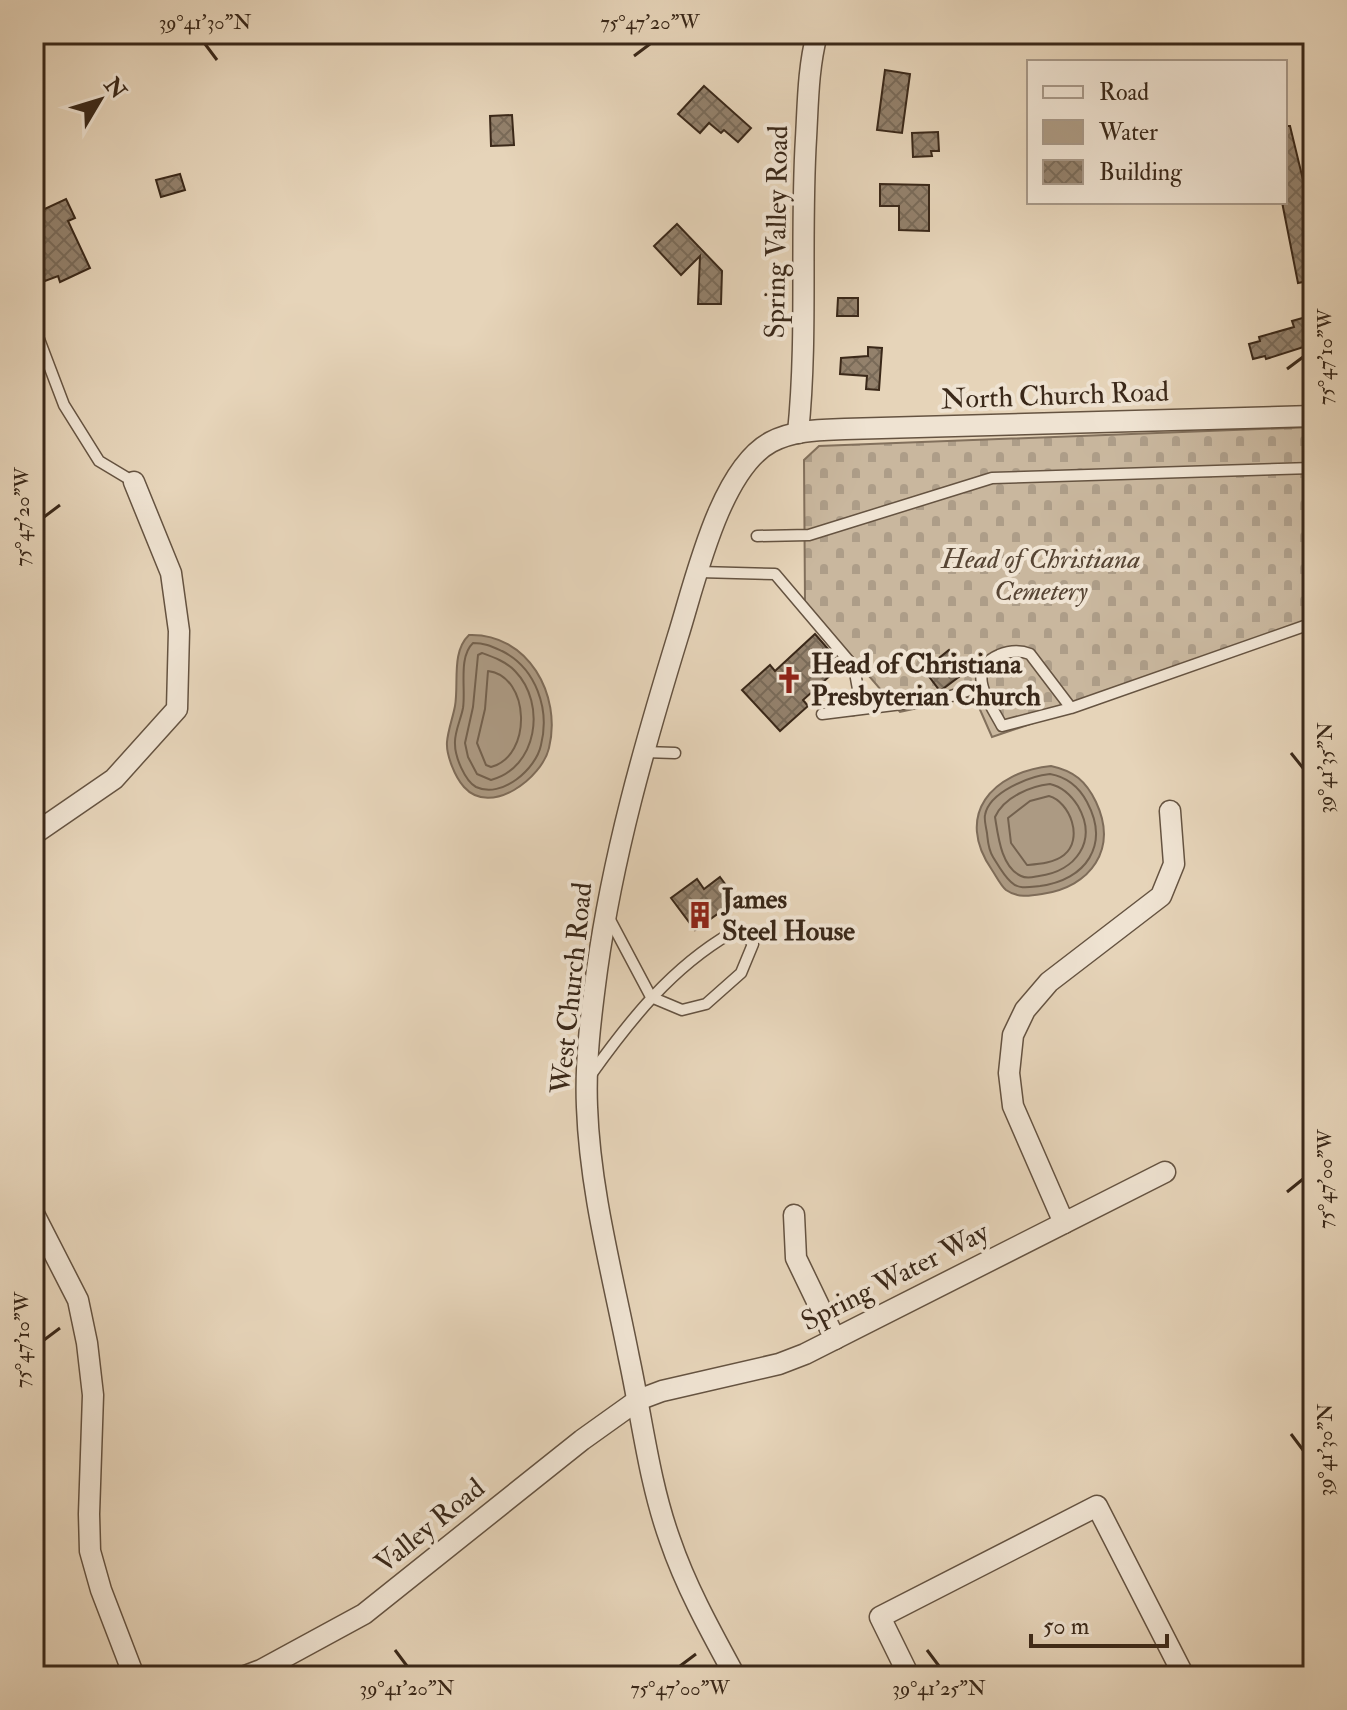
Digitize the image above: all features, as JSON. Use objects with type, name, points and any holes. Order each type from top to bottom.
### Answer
[{"type":"street","name":"Spring Valley Road","points":[[798,433],[802,393],[803,194],[809,78],[817,34]]},
{"type":"street","name":"North Church Road","points":[[798,433],[845,429],[1313,416]]},
{"type":"street","name":"West Church Road","points":[[735,1676],[698,1605],[669,1539],[658,1498],[596,1191],[588,1130],[587,1081],[605,911],[626,814],[642,752],[699,572],[728,490],[742,466],[770,442],[798,433]]},
{"type":"street","points":[[34,834],[114,779],[177,709],[179,631],[171,573],[134,482]]},
{"type":"street","points":[[1064,1223],[1013,1106],[1009,1073],[1013,1035],[1025,1010],[1049,982],[1161,896],[1174,864],[1170,811]]},
{"type":"street","name":"Spring Water Way","points":[[638,1400],[662,1391],[779,1364],[835,1339],[1165,1172]]},
{"type":"street","points":[[34,1214],[78,1300],[93,1395],[90,1551],[101,1590],[134,1676]]},
{"type":"street","points":[[794,1215],[796,1258],[835,1339]]},
{"type":"street","name":"Valley Road","points":[[245,1676],[364,1614],[582,1440],[638,1400]]},
{"type":"street","points":[[909,1676],[880,1617],[1097,1506],[1184,1676]]},
{"type":"lane","points":[[34,326],[64,405],[99,461],[134,482]]},
{"type":"lane","points":[[757,536],[809,535],[992,478],[1313,468]]},
{"type":"lane","points":[[699,572],[775,574],[854,667],[858,689],[853,710]]},
{"type":"lane","points":[[1071,708],[1037,662],[1022,650],[997,656],[981,670],[979,679],[1002,726],[1071,708],[1313,623]]},
{"type":"lane","points":[[822,714],[942,699],[982,686]]},
{"type":"lane","points":[[642,752],[675,753]]},
{"type":"lane","points":[[587,1081],[651,997],[706,948],[731,933],[746,936],[753,944],[741,973],[706,1004],[682,1010],[651,997],[605,911]]},
{"type":"green space","name":"Head of Christiana Cemetery","points":[[1313,427],[1313,628],[992,737],[974,696],[900,712],[805,602],[804,460],[819,446]]},
{"type":"water","points":[[469,635],[490,637],[508,644],[524,656],[545,688],[550,708],[552,728],[544,760],[526,781],[501,796],[488,798],[475,795],[464,787],[454,772],[448,753],[458,659],[463,642]]},
{"type":"water","points":[[1051,766],[1073,774],[1092,795],[1102,819],[1102,850],[1096,863],[1074,883],[1042,894],[1015,894],[1002,886],[981,850],[978,815],[996,787],[1030,770]]},
{"type":"building","points":[[885,70],[910,74],[902,133],[877,130]]},
{"type":"building","points":[[704,86],[751,128],[738,142],[709,123],[700,133],[678,114]]},
{"type":"building","points":[[512,115],[514,145],[491,146],[490,116]]},
{"type":"building","points":[[1287,126],[1290,126],[1313,221],[1313,280],[1298,283],[1282,204],[1287,204]]},
{"type":"building","points":[[938,132],[939,151],[931,151],[932,156],[913,157],[912,133]]},
{"type":"building","points":[[180,174],[185,190],[161,197],[156,180]]},
{"type":"building","points":[[880,184],[929,185],[929,231],[899,230],[899,206],[880,206]]},
{"type":"building","points":[[66,199],[75,218],[68,221],[90,268],[60,282],[58,276],[45,281],[34,256],[34,214]]},
{"type":"building","points":[[677,224],[722,271],[721,304],[698,304],[700,256],[681,275],[654,246]]},
{"type":"building","points":[[838,298],[858,298],[858,316],[837,316]]},
{"type":"building","points":[[1313,315],[1313,344],[1266,359],[1265,356],[1253,359],[1249,344],[1260,341],[1259,337],[1294,327],[1292,321]]},
{"type":"building","points":[[868,347],[882,348],[879,390],[866,389],[867,376],[840,374],[841,358],[868,356]]},
{"type":"building","name":"Head of Christiana Presbyterian Church","points":[[815,634],[842,665],[803,700],[808,706],[780,731],[742,690],[770,665],[775,671]]},
{"type":"building","points":[[949,650],[960,664],[954,668],[960,676],[940,691],[924,670]]},
{"type":"building","name":"James Steel House","points":[[720,877],[737,900],[695,930],[671,898],[697,879],[704,889]]},
{"type":"place","name":"Head of Christiana Presbyterian Church","points":[[789,680]]},
{"type":"place","name":"James Steel House","points":[[700,915]]}]
